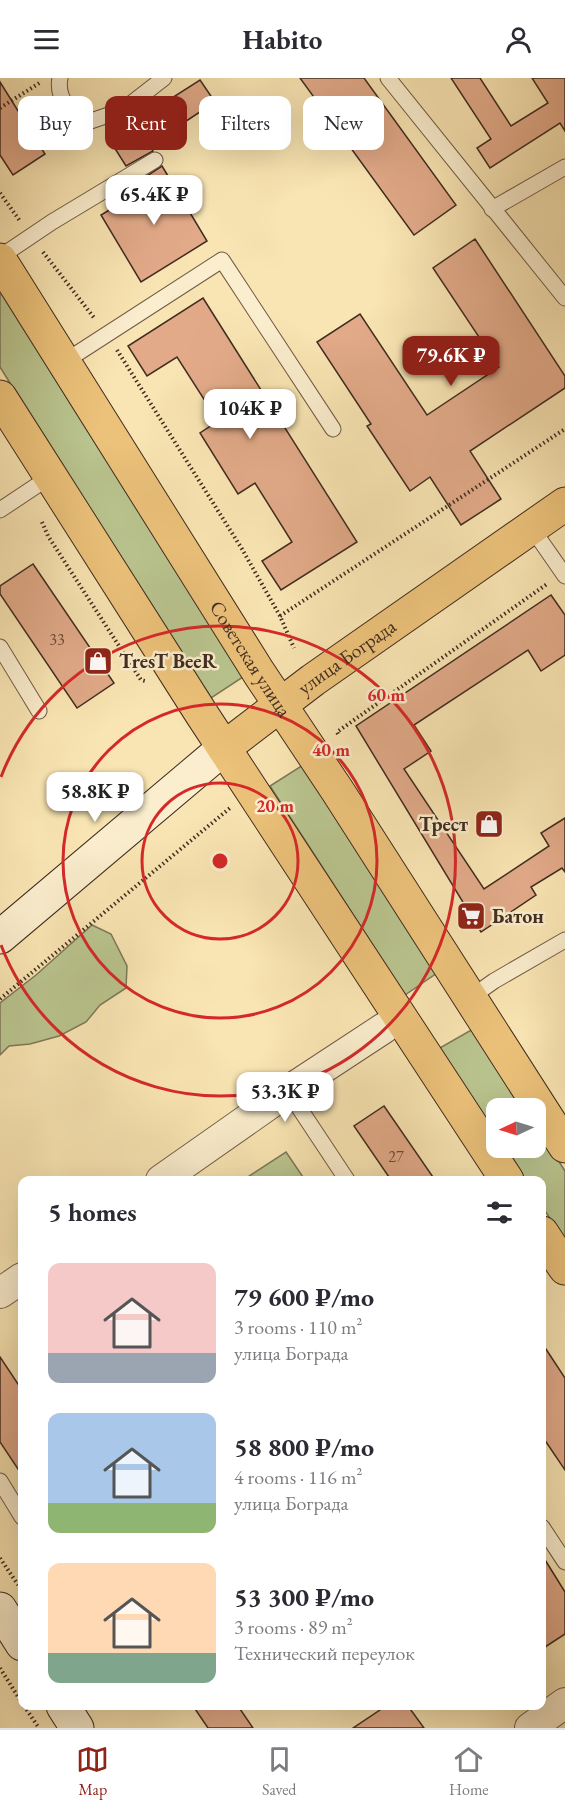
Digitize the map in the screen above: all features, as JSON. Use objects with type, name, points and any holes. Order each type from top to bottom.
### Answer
[{"type":"main road","name":"Советская улица","points":[[0,259],[280,705],[470,998],[556,1115],[565,1146]]},
{"type":"main road","points":[[0,396],[224,748],[504,1176]]},
{"type":"main road","name":"улица Бограда","points":[[0,936],[224,748],[280,705],[342,659],[565,504]]},
{"type":"main road","points":[[546,1239],[565,1269]]},
{"type":"main road","points":[[0,1609],[18,1638]]},
{"type":"main road","points":[[66,1710],[77,1728]]},
{"type":"street","points":[[171,1176],[288,1091],[384,1028]]},
{"type":"street","points":[[0,1293],[18,1281]]},
{"type":"street","points":[[530,1728],[565,1703]]},
{"type":"lane","points":[[60,78],[58,87],[69,111],[85,123],[123,110],[164,78]]},
{"type":"lane","points":[[388,78],[565,298]]},
{"type":"lane","points":[[0,259],[31,237],[155,160]]},
{"type":"lane","points":[[492,209],[565,167]]},
{"type":"lane","points":[[64,362],[222,260],[333,429]]},
{"type":"lane","points":[[0,510],[51,476]]},
{"type":"lane","points":[[531,527],[564,575]]},
{"type":"lane","points":[[0,647],[39,711]]},
{"type":"lane","points":[[470,998],[494,981],[565,940]]},
{"type":"lane","points":[[288,1091],[344,1176]]},
{"type":"lane","points":[[0,1481],[18,1510]]},
{"type":"lane","points":[[546,1533],[565,1562]]},
{"type":"path","points":[[0,108],[46,78]]},
{"type":"path","points":[[0,193],[106,334],[140,385],[242,549],[280,616],[294,648]]},
{"type":"path","points":[[280,616],[565,429]]},
{"type":"path","points":[[337,732],[564,575]]},
{"type":"path","points":[[0,999],[234,805]]},
{"type":"path","points":[[0,1558],[18,1586]]},
{"type":"path","points":[[0,1668],[18,1696]]},
{"type":"path","points":[[27,1710],[39,1728]]},
{"type":"green space","points":[[4,293],[243,677],[208,700],[0,367],[0,295]]},
{"type":"green space","points":[[303,765],[437,973],[405,995],[270,786]]},
{"type":"green space","points":[[92,925],[111,934],[127,966],[126,988],[100,1005],[86,1022],[59,1036],[30,1044],[9,1046],[0,1055],[0,1003],[36,975]]},
{"type":"green space","points":[[473,1029],[518,1098],[486,1098],[486,1122],[438,1049]]},
{"type":"green space","points":[[546,1142],[565,1171],[565,1242],[546,1212],[546,1176],[522,1176],[510,1158],[546,1158]]},
{"type":"green space","points":[[286,1152],[302,1176],[249,1176]]},
{"type":"building","points":[[300,78],[364,78],[377,96],[313,96]]},
{"type":"building","points":[[451,78],[480,78],[511,126],[548,103],[532,78],[565,78],[565,131],[560,123],[490,168],[477,148],[491,139]]},
{"type":"building","points":[[200,80],[211,96],[199,96],[199,113],[187,121],[187,96],[175,96]]},
{"type":"building","points":[[0,82],[18,111],[18,150],[42,150],[45,154],[13,175],[0,155]]},
{"type":"building","points":[[384,106],[456,205],[414,235],[352,150],[384,150]]},
{"type":"building","points":[[116,150],[152,150],[153,151],[126,166]]},
{"type":"building","points":[[162,166],[207,241],[141,282],[101,215],[141,191],[136,183]]},
{"type":"building","points":[[475,239],[565,376],[565,388],[470,451],[501,499],[461,525],[430,477],[410,491],[367,426],[371,424],[317,342],[360,314],[427,415],[499,367],[433,268]]},
{"type":"building","points":[[203,298],[357,542],[281,590],[262,561],[292,542],[255,483],[238,494],[200,433],[218,421],[177,357],[147,376],[128,346]]},
{"type":"building","points":[[33,564],[114,683],[77,708],[0,594],[0,586]]},
{"type":"building","points":[[551,595],[565,615],[565,655],[541,671],[528,650],[414,725],[431,751],[404,769],[484,889],[549,846],[541,833],[565,818],[565,872],[562,868],[531,887],[536,895],[481,932],[356,726]]},
{"type":"building","points":[[384,1106],[432,1176],[388,1176],[354,1126]]},
{"type":"building","points":[[546,1349],[565,1378],[565,1470],[546,1442]]},
{"type":"building","points":[[0,1357],[18,1384],[18,1469],[0,1442]]},
{"type":"building","points":[[546,1561],[565,1592],[565,1634],[546,1646]]},
{"type":"building","points":[[196,1710],[241,1710],[253,1728],[208,1728]]},
{"type":"building","points":[[380,1710],[411,1710],[424,1728],[353,1728]]},
{"type":"place","name":"TresT BeeR","points":[[98,661]]},
{"type":"place","name":"Трест","points":[[489,824]]},
{"type":"place","name":"Батон","points":[[471,916]]}]
